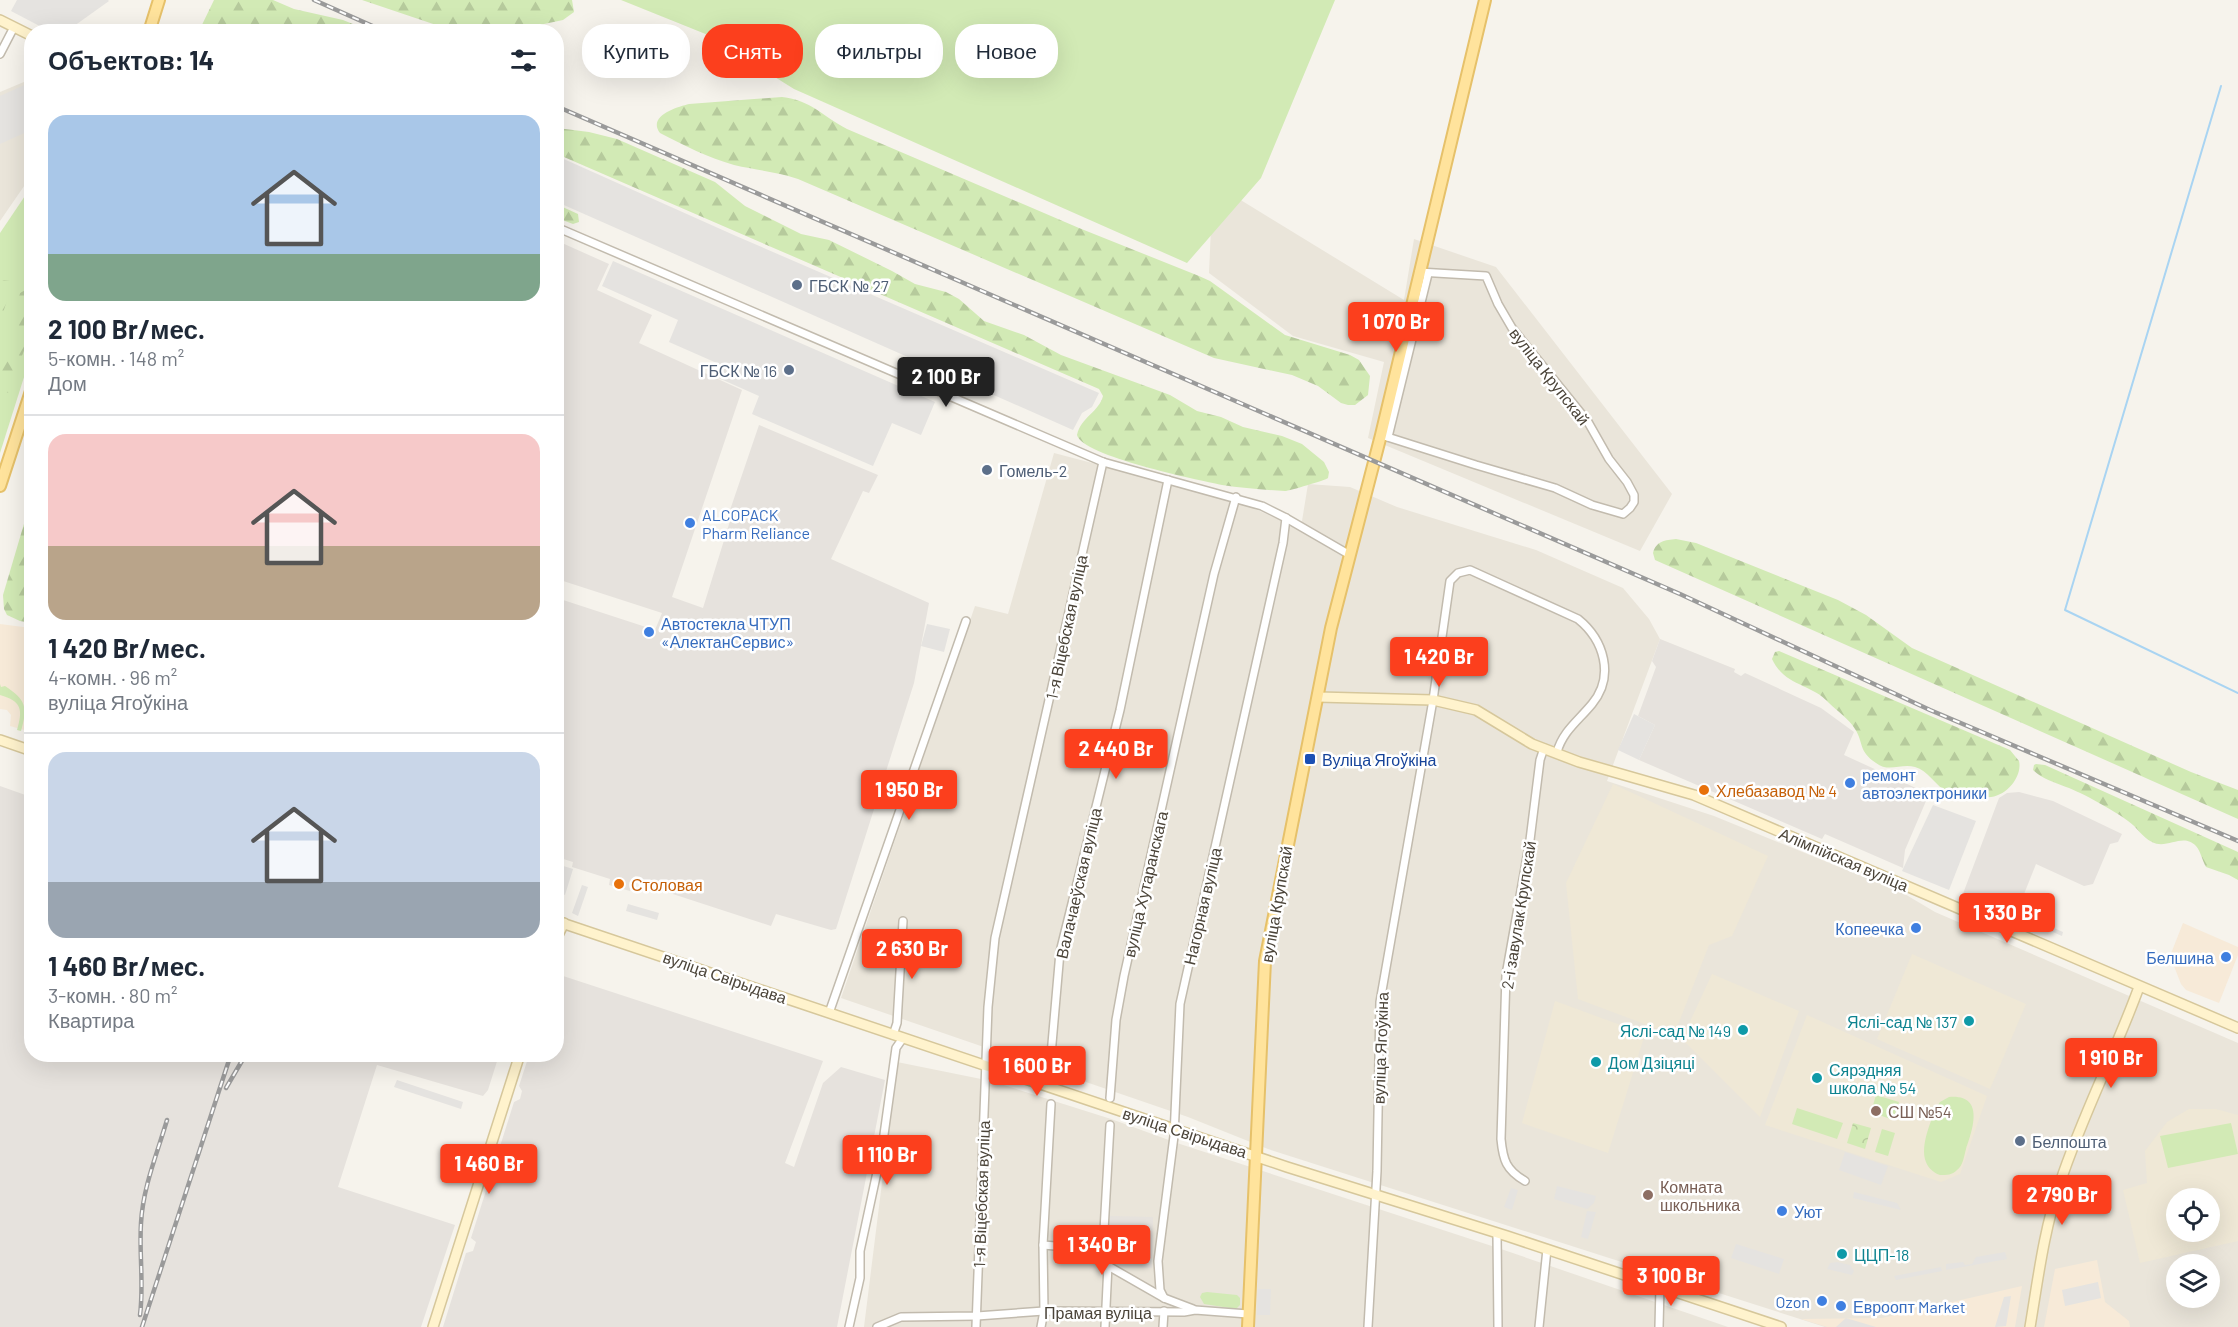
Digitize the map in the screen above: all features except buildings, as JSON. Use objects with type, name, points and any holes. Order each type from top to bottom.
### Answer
[{"type":"main road","points":[[151,24],[159,0]]},
{"type":"main road","name":"вуліца Крупскай","points":[[1248,1327],[1264,961],[1331,628],[1367,490],[1385,436],[1485,0]]},
{"type":"main road","points":[[0,20],[24,32]]},
{"type":"main road","points":[[0,486],[24,412]]},
{"type":"main road","points":[[1318,697],[1433,700],[1476,710],[1520,738],[1544,748]]},
{"type":"main road","points":[[0,740],[24,748]]},
{"type":"main road","name":"Алімпійская вуліца","points":[[1544,748],[1579,762],[1694,795],[2238,1028]]},
{"type":"main road","name":"вуліца Свірыдава","points":[[564,923],[1287,1167],[1547,1249],[1778,1326]]},
{"type":"main road","points":[[2030,1327],[2049,1223],[2060,1183],[2083,1121],[2139,987]]},
{"type":"main road","points":[[433,1327],[517,1062]]},
{"type":"street","points":[[0,54],[14,27]]},
{"type":"street","points":[[564,230],[1102,462],[1236,497],[1287,518],[1350,555]]},
{"type":"street","name":"вуліца Крупскай","points":[[1385,436],[1555,488],[1609,512],[1623,514],[1634,502],[1634,495],[1627,482],[1609,459],[1588,422],[1512,328],[1486,276],[1424,273]]},
{"type":"street","name":"1-я Віцебская вуліца","points":[[976,1327],[990,969],[995,938],[1102,462]]},
{"type":"street","name":"Валачаеўская вуліца","points":[[1049,1078],[1060,952],[1120,710],[1168,480]]},
{"type":"street","name":"вуліца Хутаранскага","points":[[1110,1098],[1116,1020],[1126,966],[1214,574],[1236,497]]},
{"type":"street","name":"Нагорная вуліца","points":[[1164,1298],[1160,1290],[1158,1261],[1173,1129],[1180,1004],[1262,644],[1287,518]]},
{"type":"street","name":"вуліца Ягоўкіна","points":[[1368,1327],[1375,1194],[1380,1002],[1433,700],[1450,581],[1458,573],[1470,570],[1578,618],[1599,642],[1605,669],[1602,684],[1594,702],[1561,739],[1557,752]]},
{"type":"street","points":[[829,1013],[966,621]]},
{"type":"street","name":"2-і завулак Крупскай","points":[[1525,1181],[1509,1170],[1504,1159],[1501,1139],[1506,975],[1530,840],[1540,759],[1544,748]]},
{"type":"street","points":[[849,1327],[860,1278],[860,1251],[882,1149],[898,1036],[903,921]]},
{"type":"street","points":[[1041,1327],[1044,1311],[1043,1245],[1051,1104]]},
{"type":"street","points":[[1105,1327],[1108,1264],[1103,1248],[1110,1125]]},
{"type":"street","points":[[1497,1234],[1498,1327]]},
{"type":"street","points":[[1043,1245],[1067,1247],[1077,1253],[1089,1255],[1164,1298],[1195,1310]]},
{"type":"street","points":[[1539,1327],[1547,1249]]},
{"type":"street","points":[[1659,1327],[1660,1286]]},
{"type":"street","name":"Прамая вуліца","points":[[877,1327],[901,1317],[977,1316],[1044,1311],[1195,1310],[1248,1314]]},
{"type":"street","points":[[1163,1327],[1164,1311]]},
{"type":"shaded area","points":[[17,0],[109,1],[77,24],[36,24],[11,11]]},
{"type":"shaded area","points":[[24,82],[24,186],[0,221],[0,92]]},
{"type":"shaded area","points":[[24,85],[24,133],[0,144],[0,96]]},
{"type":"shaded area","name":"ГБСК № 27","points":[[564,159],[1099,393],[1092,407],[1082,413],[1073,430],[564,205]]},
{"type":"shaded area","points":[[1213,183],[1404,300],[1414,239],[1496,267],[1672,494],[1640,551],[1368,438],[1384,362],[1293,336],[1209,273]]},
{"type":"shaded area","points":[[564,244],[609,264],[597,290],[652,315],[639,343],[742,390],[672,597],[703,608],[730,521],[736,519],[728,516],[759,425],[878,475],[869,493],[863,491],[831,559],[929,603],[914,683],[836,929],[831,930],[776,914],[771,926],[636,882],[638,877],[635,876],[630,891],[609,885],[610,879],[572,867],[573,862],[564,859],[564,600],[655,630],[662,613],[564,581]]},
{"type":"shaded area","name":"ГБСК № 16","points":[[613,261],[935,402],[921,435],[892,423],[873,466],[752,414],[759,396],[714,376],[719,364],[669,342],[678,320],[602,286]]},
{"type":"shaded area","points":[[1054,453],[1237,501],[1298,528],[1302,521],[1308,484],[1350,487],[1397,507],[1536,550],[1623,588],[1649,619],[1660,639],[1607,781],[1714,816],[1903,893],[1935,912],[2238,1043],[2238,1327],[1825,1327],[1268,1149],[1188,1117],[841,998],[975,606],[1008,614]]},
{"type":"shaded area","points":[[0,624],[24,627],[24,730],[10,726],[11,715],[7,710],[0,709]]},
{"type":"shaded area","points":[[927,624],[950,629],[944,652],[921,646]]},
{"type":"shaded area","name":"Хлебазавод № 4","points":[[1660,639],[1735,669],[1734,672],[1741,676],[1745,673],[1821,708],[1854,732],[1844,755],[1929,794],[1905,850],[1903,868],[1825,834],[1822,839],[1639,760],[1655,725],[1638,716],[1656,667],[1652,661]]},
{"type":"shaded area","points":[[1634,714],[1655,725],[1639,760],[1618,750]]},
{"type":"shaded area","points":[[1613,784],[1768,856],[1732,936],[1709,945],[1674,1035],[1578,999],[1566,883]]},
{"type":"shaded area","points":[[0,786],[24,795],[24,1062],[497,1062],[488,1090],[483,1096],[377,1065],[338,1187],[455,1225],[421,1327],[0,1327]]},
{"type":"shaded area","points":[[2019,792],[2053,801],[2122,834],[2118,842],[2110,844],[2093,884],[2084,886],[2036,864],[2018,909],[2007,921],[1961,899],[1999,798],[2007,793]]},
{"type":"shaded area","points":[[1933,805],[1976,821],[1949,890],[1902,871]]},
{"type":"shaded area","points":[[564,866],[573,869],[564,895]]},
{"type":"shaded area","points":[[582,885],[588,887],[578,916],[572,913]]},
{"type":"shaded area","points":[[628,904],[659,913],[657,920],[626,911]]},
{"type":"shaded area","points":[[2017,912],[2063,932],[2062,936],[2016,916]]},
{"type":"shaded area","points":[[2183,923],[2238,947],[2238,955],[2219,1003],[2186,990],[2181,984],[2170,956]]},
{"type":"shaded area","points":[[1912,954],[2026,1004],[1990,1089],[1877,1039]]},
{"type":"shaded area","points":[[1712,974],[1799,1011],[1760,1117],[1682,1039]]},
{"type":"shaded area","points":[[564,976],[823,1061],[785,1163],[794,1167],[823,1083],[841,1067],[885,1080],[837,1327],[443,1327],[466,1253],[473,1251],[476,1242],[471,1238],[514,1102],[520,1099],[522,1091],[519,1086],[527,1062],[564,1062]]},
{"type":"shaded area","points":[[1555,1001],[1645,1034],[1608,1153],[1522,1123]]},
{"type":"shaded area","name":"СШ №54","points":[[1807,1015],[1987,1096],[1960,1174],[1941,1182],[1765,1125]]},
{"type":"shaded area","points":[[897,1062],[991,1081],[1111,1119],[1728,1327],[864,1327]]},
{"type":"shaded area","points":[[397,1080],[463,1102],[461,1109],[394,1087]]},
{"type":"shaded area","points":[[2189,1109],[2216,1109],[2238,1115],[2238,1241],[2180,1254],[2166,1254],[2166,1257],[2140,1263],[2123,1190],[2147,1183],[2145,1151],[2167,1122]]},
{"type":"shaded area","points":[[1845,1152],[1888,1166],[1881,1185],[1839,1170]]},
{"type":"shaded area","points":[[1557,1186],[1596,1196],[1594,1203],[1587,1209],[1554,1199]]},
{"type":"shaded area","points":[[1511,1188],[1518,1190],[1512,1210],[1504,1207]]},
{"type":"shaded area","points":[[1854,1192],[1897,1203],[1901,1210],[1853,1198]]},
{"type":"shaded area","points":[[1587,1211],[1596,1212],[1588,1239],[1581,1237]]},
{"type":"shaded area","points":[[1110,1216],[1153,1217],[1152,1268],[1121,1268],[1109,1257]]},
{"type":"shaded area","points":[[1101,1228],[1099,1258],[1081,1250],[1076,1244],[1085,1243],[1084,1230]]},
{"type":"shaded area","points":[[1736,1244],[1784,1259],[1779,1274],[1731,1258]]},
{"type":"shaded area","points":[[2005,1252],[2007,1259],[1946,1270],[1946,1264],[1963,1262],[1965,1265],[1972,1264],[1976,1257]]},
{"type":"shaded area","points":[[2097,1260],[2105,1302],[2129,1321],[2130,1327],[2044,1327],[2055,1269]]},
{"type":"shaded area","points":[[1830,1263],[1850,1265],[1854,1271],[1852,1275],[1827,1269]]},
{"type":"shaded area","points":[[1941,1267],[1942,1271],[1896,1280],[1894,1276]]},
{"type":"shaded area","points":[[2098,1282],[2101,1298],[2065,1306],[2062,1290]]},
{"type":"shaded area","points":[[2022,1286],[2015,1327],[1827,1327],[1801,1319],[1882,1318]]},
{"type":"shaded area","points":[[1258,1289],[1271,1289],[1270,1315],[1257,1315]]},
{"type":"shaded area","points":[[2011,1296],[2006,1326],[1995,1327],[2004,1297]]},
{"type":"shaded area","points":[[1846,1318],[1876,1327],[1836,1327]]},
{"type":"green space","points":[[214,0],[273,0],[294,9],[353,24],[202,24]]},
{"type":"green space","points":[[362,0],[572,0],[574,12],[563,20],[544,24],[433,24]]},
{"type":"green space","points":[[621,0],[1335,0],[1261,178],[1187,263],[794,89],[776,78],[803,78],[803,24],[702,24],[702,33],[690,28],[690,24],[681,24]]},
{"type":"green space","points":[[782,97],[801,101],[847,129],[1210,281],[1285,335],[1350,355],[1359,360],[1370,376],[1368,395],[1355,405],[1348,405],[1341,403],[1318,386],[1292,375],[1214,358],[798,179],[734,165],[706,155],[660,133],[657,127],[657,122],[665,113],[689,104]]},
{"type":"green space","points":[[564,129],[617,139],[715,182],[745,206],[801,234],[829,240],[915,284],[946,292],[959,299],[984,321],[1024,335],[1061,355],[1170,395],[1197,411],[1302,444],[1324,462],[1329,472],[1328,478],[1285,491],[1237,487],[1167,473],[1098,451],[1084,443],[1077,435],[1082,424],[1101,402],[1103,396],[1099,389],[564,157]]},
{"type":"green space","points":[[24,197],[24,377],[0,453],[0,233]]},
{"type":"green space","points":[[564,208],[578,214],[579,222],[573,224],[564,221]]},
{"type":"green space","points":[[10,281],[12,285],[0,322],[0,282]]},
{"type":"green space","points":[[24,291],[24,350],[17,369],[15,389],[10,393],[0,391],[0,357],[16,347],[17,338],[10,327],[20,293]]},
{"type":"green space","points":[[24,524],[24,622],[7,615],[3,595]]},
{"type":"green space","points":[[1676,539],[1696,543],[1838,600],[1866,615],[1912,648],[2191,772],[2238,790],[2238,819],[1655,560],[1653,553],[1656,546]]},
{"type":"green space","points":[[1779,651],[2010,750],[2019,761],[2015,781],[1998,795],[1985,797],[1969,790],[1944,790],[1924,771],[1915,767],[1881,766],[1866,755],[1858,734],[1846,718],[1822,697],[1791,680],[1777,668],[1772,659],[1775,652]]},
{"type":"green space","points":[[0,684],[1,687],[5,686],[17,696],[24,705],[21,731],[17,730],[20,712],[17,703],[0,695]]},
{"type":"green space","points":[[2036,764],[2045,765],[2238,852],[2238,880],[2206,867],[2198,848],[2191,842],[2158,844],[2152,842],[2131,823],[2107,807],[2040,776],[2033,770]]},
{"type":"green space","points":[[1876,1095],[1899,1102],[1893,1120],[1871,1112]]},
{"type":"green space","points":[[1949,1097],[1968,1101],[1974,1114],[1973,1123],[1961,1166],[1951,1174],[1940,1175],[1931,1170],[1926,1163],[1924,1145],[1936,1108],[1940,1102]]},
{"type":"green space","points":[[1797,1108],[1843,1123],[1837,1139],[1792,1124]]},
{"type":"green space","points":[[1853,1123],[1871,1128],[1865,1149],[1847,1143]]},
{"type":"green space","points":[[2231,1123],[2238,1154],[2168,1168],[2160,1136]]},
{"type":"green space","points":[[1882,1129],[1895,1133],[1888,1156],[1875,1152]]},
{"type":"green space","points":[[1202,1293],[1237,1295],[1240,1298],[1240,1305],[1236,1309],[1204,1304],[1200,1297]]},
{"type":"waterway","points":[[2221,86],[2065,610],[2238,693]]},
{"type":"railway","points":[[314,0],[368,24]]},
{"type":"railway","points":[[564,109],[1680,594],[1930,710],[2238,841]]},
{"type":"railway","points":[[142,1327],[228,1062]]},
{"type":"railway","points":[[226,1088],[241,1062]]},
{"type":"railway","points":[[140,1315],[142,1210],[147,1184],[167,1120]]},
{"type":"place","name":"ГБСК № 27","points":[[797,285]]},
{"type":"place","name":"ГБСК № 16","points":[[789,370]]},
{"type":"place","name":"Гомель-2","points":[[987,470]]},
{"type":"place","name":"ALCOPACK Pharm Reliance","points":[[690,523]]},
{"type":"place","name":"Автостекла ЧТУП «АлектанСервис»","points":[[649,632]]},
{"type":"place","name":"Вуліца Ягоўкіна","points":[[1310,759]]},
{"type":"place","name":"ремонт автоэлектроники","points":[[1850,783]]},
{"type":"place","name":"Хлебазавод № 4","points":[[1704,790]]},
{"type":"place","name":"Столовая","points":[[619,884]]},
{"type":"place","name":"Копеечка","points":[[1916,928]]},
{"type":"place","name":"Белшина","points":[[2226,957]]},
{"type":"place","name":"Яслі-сад № 137","points":[[1969,1021]]},
{"type":"place","name":"Яслі-сад № 149","points":[[1743,1030]]},
{"type":"place","name":"Дом Дзіцяці","points":[[1596,1062]]},
{"type":"place","name":"Сярэдняя школа № 54","points":[[1817,1078]]},
{"type":"place","name":"СШ №54","points":[[1876,1111]]},
{"type":"place","name":"Белпошта","points":[[2020,1141]]},
{"type":"place","name":"Комната школьника","points":[[1648,1195]]},
{"type":"place","name":"Уют","points":[[1782,1211]]},
{"type":"place","name":"ЦЦП-18","points":[[1842,1254]]},
{"type":"place","name":"Ozon","points":[[1822,1301]]},
{"type":"place","name":"Евроопт Market","points":[[1841,1306]]}]
